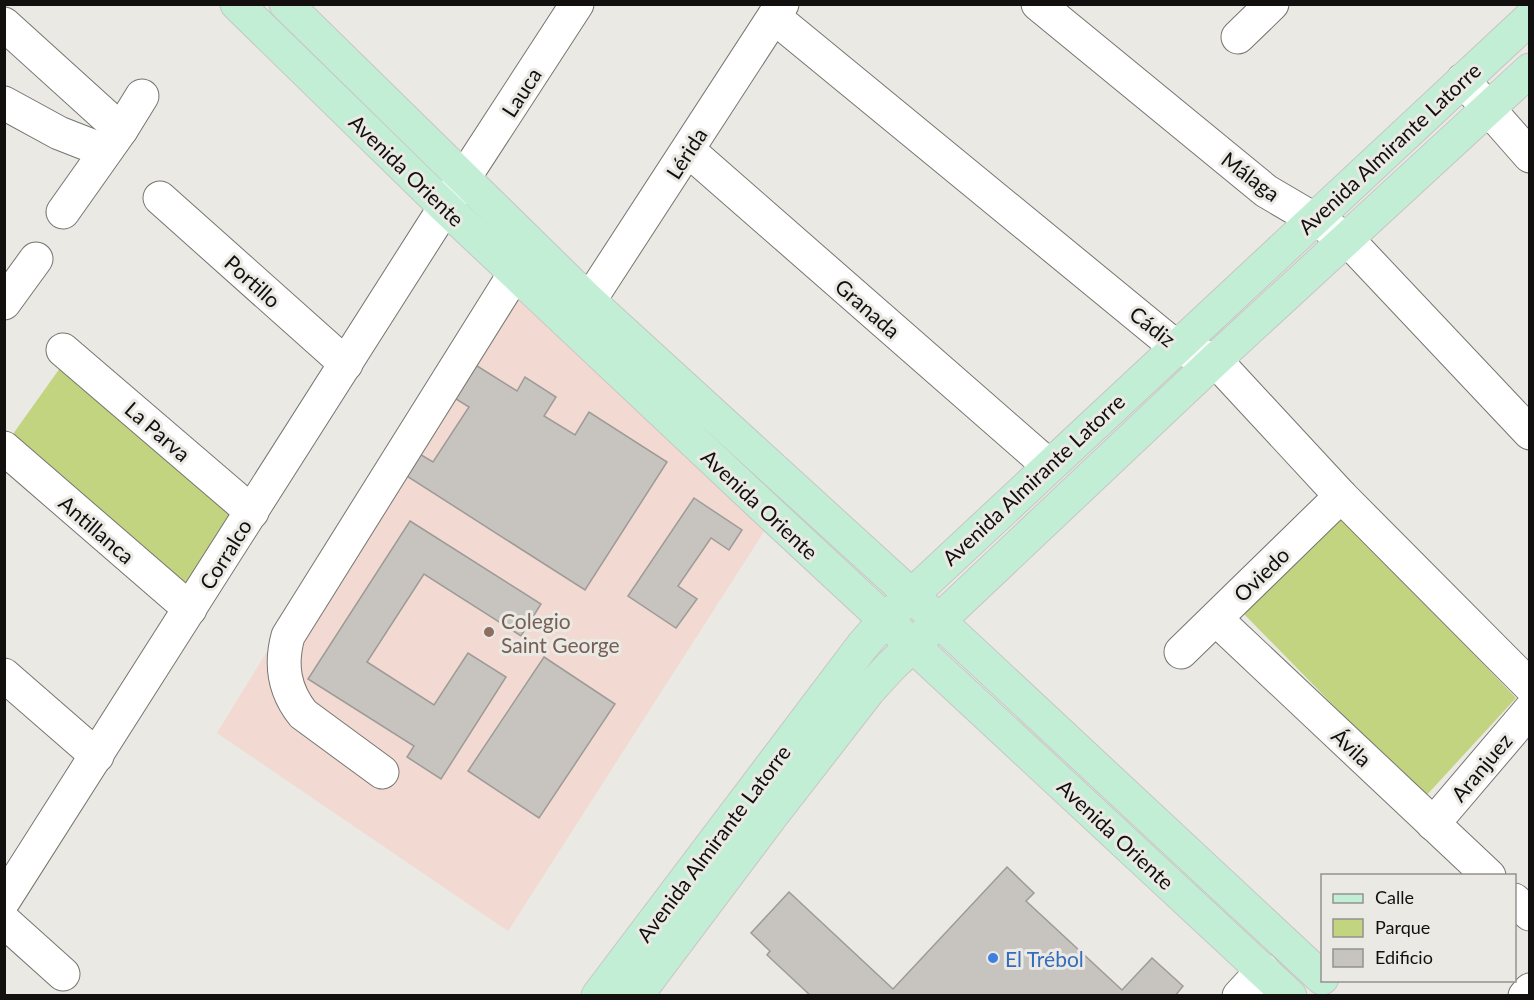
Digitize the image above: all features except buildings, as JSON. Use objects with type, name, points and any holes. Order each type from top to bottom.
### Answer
[{"type":"main road","name":"Avenida Oriente","points":[[237,4],[515,273],[1290,996]]},
{"type":"main road","name":"Avenida Oriente","points":[[286,4],[589,301],[910,594],[1321,976]]},
{"type":"main road","name":"Avenida Almirante Latorre","points":[[598,996],[863,645],[885,620],[1048,465],[1530,18]]},
{"type":"main road","name":"Avenida Almirante Latorre","points":[[636,996],[869,690],[938,620],[1215,360],[1530,70]]},
{"type":"main road","name":"Avenida Oriente","points":[[1327,982],[1342,996]]},
{"type":"street","name":"Lauca","points":[[446,207],[578,4]]},
{"type":"street","name":"Málaga","points":[[1038,4],[1266,191],[1346,238],[1530,434]]},
{"type":"street","points":[[1238,37],[1272,4]]},
{"type":"street","name":"Lérida","points":[[589,301],[778,11]]},
{"type":"street","name":"Cádiz","points":[[778,11],[1176,347],[1215,360],[1341,496],[1530,686]]},
{"type":"street","points":[[4,24],[113,140]]},
{"type":"street","points":[[1463,80],[1530,156]]},
{"type":"street","points":[[63,212],[142,96]]},
{"type":"street","points":[[4,103],[59,133],[113,140]]},
{"type":"street","name":"Granada","points":[[688,150],[1048,465]]},
{"type":"street","name":"Portillo","points":[[160,198],[346,364]]},
{"type":"street","name":"Corralco","points":[[4,900],[446,207]]},
{"type":"street","points":[[5,301],[36,259]]},
{"type":"street","points":[[382,772],[303,714],[294,703],[284,677],[284,649],[288,636],[515,273]]},
{"type":"street","name":"La Parva","points":[[63,350],[252,512]]},
{"type":"street","name":"Antillanca","points":[[4,448],[190,609]]},
{"type":"street","name":"Oviedo","points":[[1180,652],[1341,496]]},
{"type":"street","name":"Ávila","points":[[1216,619],[1487,874]]},
{"type":"street","points":[[4,675],[97,756]]},
{"type":"street","name":"Aranjuez","points":[[1433,824],[1530,710]]},
{"type":"street","points":[[1516,901],[1530,914]]},
{"type":"street","points":[[4,921],[63,974]]},
{"type":"street","points":[[1239,996],[1263,970]]},
{"type":"street","points":[[1525,996],[1530,990]]},
{"type":"shaded area","name":"Colegio Saint George","points":[[496,279],[765,530],[508,931],[217,733]]},
{"type":"green space","points":[[65,361],[241,513],[188,596],[8,441]]},
{"type":"green space","points":[[1342,516],[1516,698],[1424,798],[1243,613]]},
{"type":"place","name":"Colegio Saint George","points":[[489,632]]},
{"type":"place","name":"El Trébol","points":[[993,958]]}]
